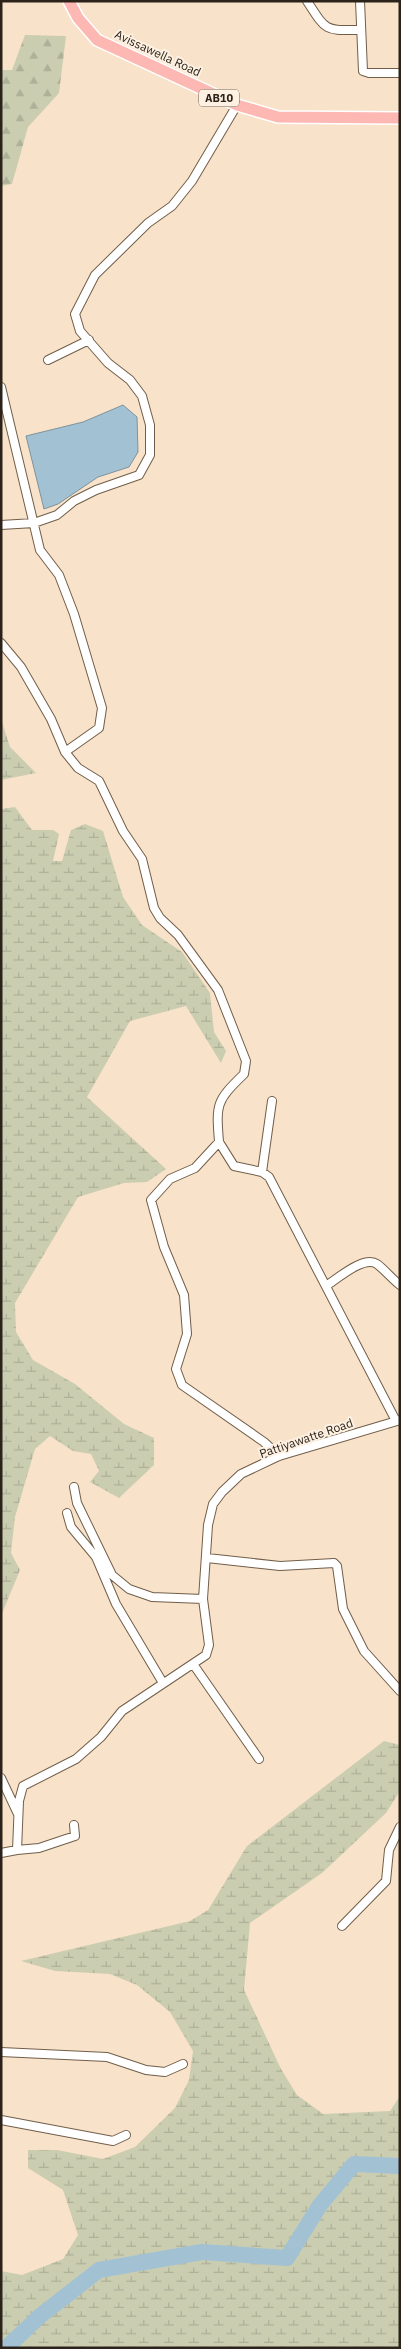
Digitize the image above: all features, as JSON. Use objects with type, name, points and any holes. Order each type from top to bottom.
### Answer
[{"type":"main road","name":"Avissawella Road","points":[[69,1],[78,18],[97,40],[237,105],[278,117],[400,118]]},
{"type":"street","points":[[308,1],[323,26],[331,30],[360,30]]},
{"type":"street","points":[[360,1],[363,71],[369,73],[400,73]]},
{"type":"street","points":[[1,525],[34,523],[57,515],[74,501],[96,490],[139,475],[150,455],[150,425],[142,396],[130,380],[108,363],[80,331],[76,314],[95,275],[148,223],[172,206],[192,181],[237,105]]},
{"type":"street","points":[[48,360],[89,340]]},
{"type":"street","points":[[1,387],[40,550],[59,575],[74,614],[102,708],[99,728],[65,752]]},
{"type":"street","points":[[1,644],[20,668],[51,719],[65,752],[78,768],[99,781],[123,830],[142,859],[154,908],[160,918],[178,935],[218,990],[246,1061],[244,1074],[224,1094],[217,1114],[219,1142],[234,1166],[262,1172],[269,1177],[398,1420]]},
{"type":"street","points":[[262,1172],[272,1100]]},
{"type":"street","points":[[219,1142],[195,1168],[170,1179],[151,1200],[164,1247],[184,1295],[186,1334],[176,1369],[182,1385],[264,1442],[279,1456]]},
{"type":"street","points":[[326,1286],[358,1265],[370,1261],[376,1263],[400,1285]]},
{"type":"street","name":"Pattiyawatte Road","points":[[17,1850],[19,1801],[23,1786],[76,1758],[101,1737],[122,1711],[206,1654],[209,1645],[203,1599],[208,1525],[213,1504],[222,1492],[241,1474],[279,1456],[398,1420]]},
{"type":"street","points":[[74,1487],[77,1504],[112,1574],[129,1589],[152,1597],[203,1599]]},
{"type":"street","points":[[67,1513],[71,1527],[96,1557],[116,1604],[163,1682]]},
{"type":"street","points":[[207,1558],[280,1566],[334,1563],[337,1566],[343,1609],[364,1651],[400,1691]]},
{"type":"street","points":[[193,1664],[259,1759]]},
{"type":"street","points":[[1,1778],[19,1815]]},
{"type":"street","points":[[1,1853],[39,1848],[75,1836],[74,1825]]},
{"type":"street","points":[[342,1926],[386,1881],[389,1850],[400,1827]]},
{"type":"street","points":[[1,2052],[107,2057],[146,2070],[165,2072],[183,2064]]},
{"type":"street","points":[[1,2120],[113,2141],[126,2135]]},
{"type":"green space","points":[[25,35],[66,36],[59,93],[28,127],[12,184],[1,186],[1,70],[12,70]]},
{"type":"green space","points":[[1,719],[10,747],[36,773],[1,780]]},
{"type":"green space","points":[[15,807],[32,830],[53,830],[59,834],[53,861],[62,861],[71,830],[85,824],[103,831],[123,897],[142,925],[182,952],[210,993],[214,1032],[226,1051],[221,1063],[186,1006],[130,1021],[87,1097],[166,1169],[147,1182],[124,1183],[78,1197],[15,1303],[16,1332],[33,1360],[75,1384],[124,1424],[154,1438],[154,1465],[119,1498],[90,1482],[99,1471],[91,1454],[73,1451],[50,1436],[35,1449],[15,1517],[11,1553],[20,1570],[1,1616],[1,809]]},
{"type":"green space","points":[[384,1741],[400,1745],[400,1791],[386,1813],[322,1873],[250,1923],[244,1990],[281,2069],[297,2095],[323,2114],[390,2111],[400,2096],[400,2348],[1,2348],[1,2271],[22,2275],[63,2259],[78,2235],[63,2190],[28,2168],[28,2150],[57,2150],[103,2159],[135,2147],[175,2108],[189,2080],[193,2051],[170,2012],[137,1985],[110,1974],[55,1971],[21,1961],[190,1921],[208,1910],[247,1846]]},
{"type":"water","points":[[123,405],[137,417],[138,452],[129,467],[98,477],[58,504],[44,509],[26,436],[83,422]]},
{"type":"waterway","points":[[6,2348],[40,2316],[99,2270],[202,2252],[287,2258],[320,2205],[354,2164],[400,2166]]}]
